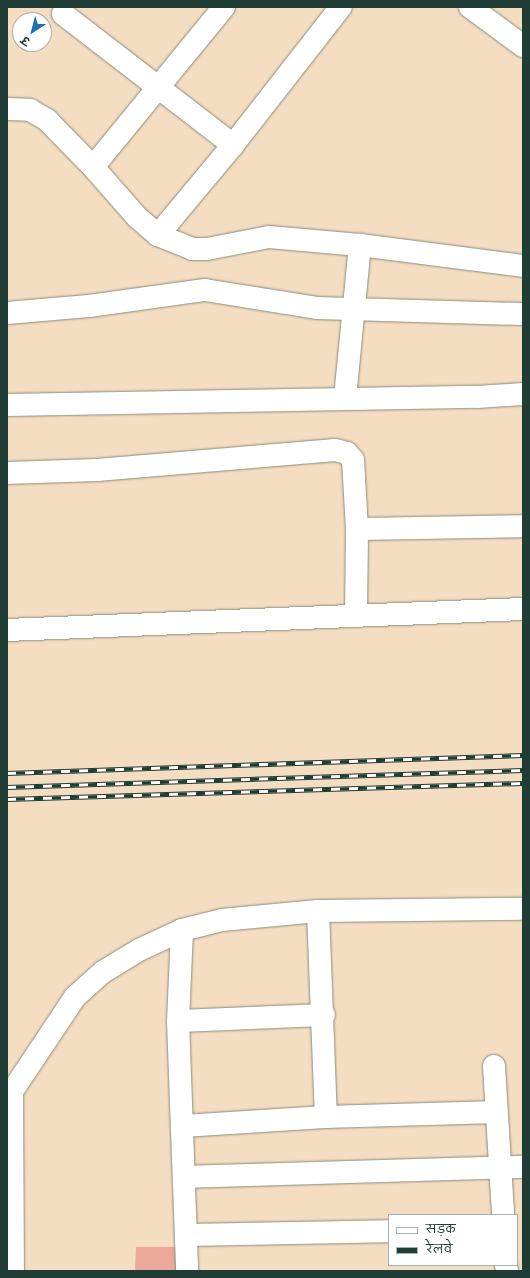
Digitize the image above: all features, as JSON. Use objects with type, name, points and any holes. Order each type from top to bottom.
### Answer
[{"type":"street","points":[[93,166],[159,89],[224,7]]},
{"type":"street","points":[[158,235],[233,145],[341,7]]},
{"type":"street","points":[[470,7],[492,13],[523,46]]},
{"type":"street","points":[[63,14],[233,145]]},
{"type":"street","points":[[7,108],[30,110],[47,120],[93,166],[137,217],[158,235],[192,249],[207,249],[269,237],[360,245],[523,266]]},
{"type":"street","points":[[345,398],[352,310],[360,245]]},
{"type":"street","points":[[7,313],[89,306],[205,290],[317,308],[523,314]]},
{"type":"street","points":[[7,405],[523,394]]},
{"type":"street","points":[[7,473],[97,470],[335,450],[347,453],[354,460],[357,529],[356,614]]},
{"type":"street","points":[[357,529],[523,526]]},
{"type":"street","points":[[7,630],[356,614],[523,609]]},
{"type":"street","points":[[13,1271],[9,1096],[75,997],[103,972],[139,950],[182,930],[222,920],[318,911],[523,909]]},
{"type":"street","points":[[318,911],[324,1015],[326,1117]]},
{"type":"street","points":[[182,930],[178,1020],[187,1271]]},
{"type":"street","points":[[178,1020],[324,1015]]},
{"type":"street","points":[[494,1066],[503,1214]]},
{"type":"street","points":[[182,1126],[326,1117],[496,1112]]},
{"type":"street","points":[[184,1177],[523,1167]]},
{"type":"street","points":[[186,1235],[388,1231]]},
{"type":"building","points":[[136,1247],[178,1247],[177,1271],[135,1271]]},
{"type":"railway","points":[[7,773],[523,755]]},
{"type":"railway","points":[[7,787],[523,770]]},
{"type":"railway","points":[[7,799],[523,783]]}]
